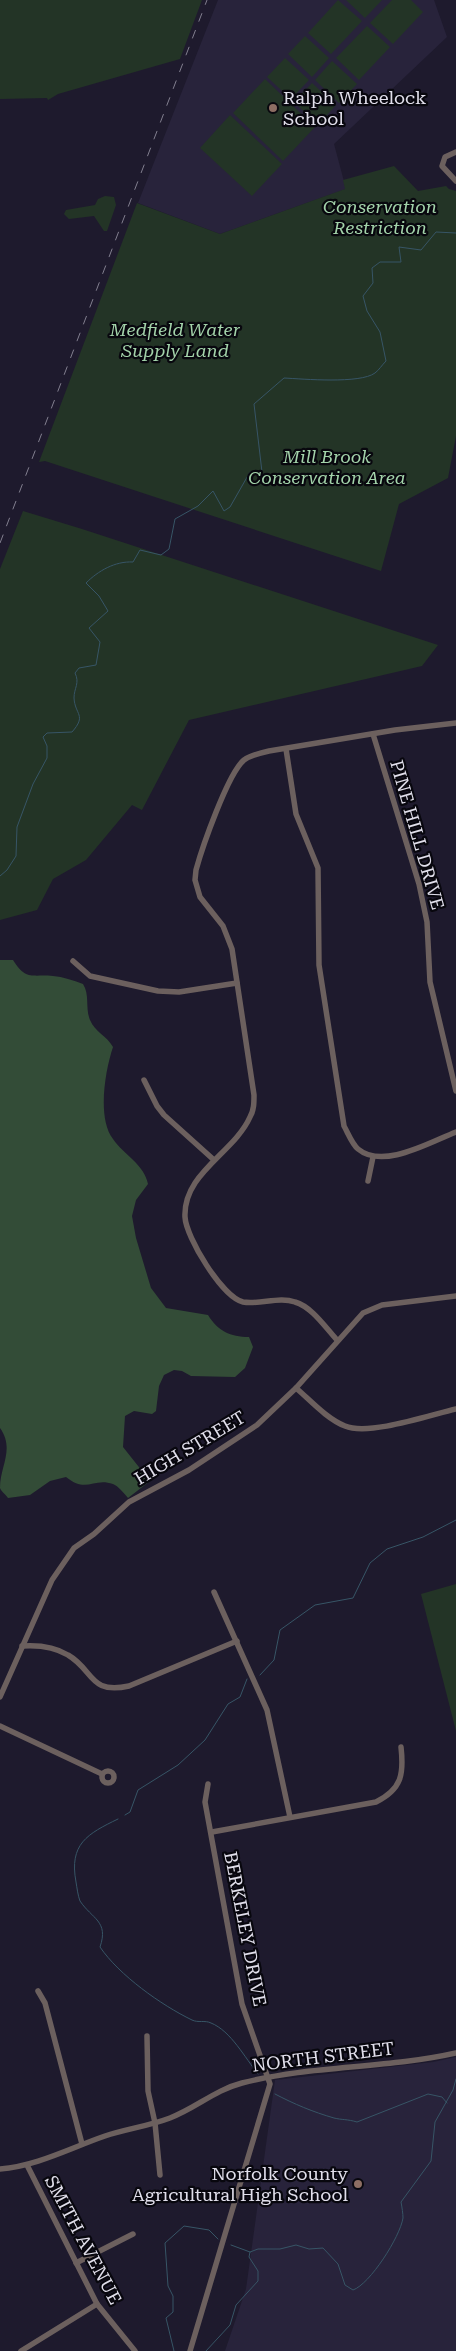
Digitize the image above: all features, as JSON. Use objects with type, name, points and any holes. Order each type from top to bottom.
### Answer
[{"type":"street","points":[[456,152],[445,157],[442,166],[456,181]]},
{"type":"street","points":[[337,1340],[309,1310],[298,1302],[287,1299],[251,1303],[232,1298],[223,1289],[191,1236],[185,1216],[189,1194],[214,1160],[244,1127],[253,1108],[253,1081],[229,937],[223,926],[200,897],[195,880],[196,870],[225,794],[238,767],[243,761],[257,754],[286,748],[456,723]]},
{"type":"street","name":"PINE HILL DRIVE","points":[[373,734],[419,884],[427,922],[430,982],[456,1091]]},
{"type":"street","points":[[286,748],[296,814],[318,868],[319,965],[344,1126],[357,1149],[373,1157],[392,1156],[456,1132]]},
{"type":"street","points":[[72,962],[90,976],[158,992],[179,992],[237,983]]},
{"type":"street","points":[[144,1080],[164,1115],[214,1160]]},
{"type":"street","points":[[368,1181],[373,1157]]},
{"type":"street","name":"HIGH STREET","points":[[0,1696],[52,1580],[74,1548],[94,1534],[129,1502],[189,1470],[246,1433],[296,1388],[363,1313],[374,1307],[456,1296]]},
{"type":"street","points":[[296,1388],[329,1416],[345,1426],[362,1429],[456,1409]]},
{"type":"street","points":[[214,1592],[267,1710],[290,1817]]},
{"type":"street","points":[[22,1646],[38,1645],[67,1654],[100,1686],[116,1689],[128,1686],[236,1641]]},
{"type":"street","points":[[0,1678],[6,1682]]},
{"type":"street","points":[[0,1726],[102,1774]]},
{"type":"street","points":[[212,1832],[376,1802],[387,1797],[395,1790],[403,1768],[401,1747]]},
{"type":"street","name":"BERKELEY DRIVE","points":[[208,1784],[205,1802],[242,2004],[269,2078]]},
{"type":"street","points":[[38,1991],[45,2003],[82,2144]]},
{"type":"street","points":[[147,2036],[148,2091],[155,2123],[160,2175]]},
{"type":"street","name":"NORTH STREET","points":[[0,2169],[27,2165],[82,2144],[155,2123],[187,2110],[225,2088],[305,2071],[410,2062],[456,2054]]},
{"type":"street","points":[[190,2351],[251,2153],[270,2084],[269,2078]]},
{"type":"street","name":"SMITH AVENUE","points":[[27,2165],[97,2304],[135,2351]]},
{"type":"street","points":[[76,2263],[133,2234]]},
{"type":"street","points":[[25,2350],[97,2304]]},
{"type":"shaded area","name":"Ralph Wheelock School","points":[[218,0],[434,0],[447,37],[334,144],[346,189],[220,234],[138,203]]},
{"type":"shaded area","name":"Norfolk County Agricultural High School","points":[[456,2057],[456,2351],[225,2351],[246,2289],[275,2080],[433,2062]]},
{"type":"green space","points":[[0,0],[202,0],[180,59],[58,94],[48,100],[47,98],[0,99]]},
{"type":"green space","points":[[338,0],[362,21],[331,54],[308,33]]},
{"type":"green space","points":[[346,0],[382,0],[365,18]]},
{"type":"green space","points":[[392,0],[411,0],[423,12],[393,44],[370,23]]},
{"type":"green space","points":[[367,26],[390,47],[359,80],[336,58]]},
{"type":"green space","points":[[305,36],[329,58],[312,77],[288,54]]},
{"type":"green space","points":[[285,58],[309,80],[291,99],[267,77]]},
{"type":"green space","points":[[332,61],[357,84],[339,103],[315,80]]},
{"type":"green space","points":[[265,79],[315,127],[283,161],[233,113]]},
{"type":"green space","points":[[312,83],[336,105],[318,125],[294,102]]},
{"type":"green space","points":[[230,115],[282,164],[252,196],[200,148]]},
{"type":"green space","points":[[394,166],[418,191],[446,186],[456,191],[456,436],[448,478],[399,504],[381,571],[45,461],[39,462],[137,203],[220,234],[345,189],[343,180]]},
{"type":"green space","points":[[105,196],[114,197],[116,205],[107,231],[104,231],[94,216],[69,219],[64,214],[66,210],[95,205],[98,199]]},
{"type":"green space","points":[[23,511],[438,645],[422,666],[189,720],[142,810],[132,805],[86,860],[53,879],[37,910],[0,920],[0,569]]},
{"type":"green space","points":[[0,960],[13,960],[26,974],[57,976],[83,984],[90,1020],[113,1047],[107,1069],[104,1094],[105,1119],[108,1130],[117,1145],[142,1171],[148,1184],[136,1200],[132,1216],[136,1238],[151,1288],[166,1308],[208,1315],[225,1332],[236,1336],[249,1337],[253,1347],[245,1368],[235,1377],[191,1376],[182,1371],[174,1370],[164,1375],[159,1386],[156,1411],[152,1414],[134,1411],[125,1416],[123,1447],[150,1481],[128,1498],[113,1484],[100,1482],[85,1485],[73,1482],[66,1477],[50,1481],[30,1495],[8,1498],[0,1488],[7,1450],[0,1428]]},
{"type":"green space","points":[[456,1584],[456,1731],[421,1594]]},
{"type":"waterway","points":[[0,876],[7,870],[16,856],[17,827],[33,784],[47,758],[47,746],[43,737],[47,733],[72,732],[79,722],[74,698],[77,683],[75,673],[79,668],[96,665],[100,642],[89,628],[108,611],[99,596],[86,583],[113,565],[133,562],[140,550],[161,555],[169,549],[175,519],[198,506],[213,491],[224,511],[230,507],[250,472],[262,472],[254,404],[284,378],[345,380],[357,379],[375,373],[386,361],[380,332],[367,311],[363,296],[373,283],[372,268],[380,262],[401,262],[399,247],[421,250],[436,232],[456,233]]},
{"type":"waterway","points":[[260,1675],[274,1660],[280,1630],[315,1605],[353,1598],[370,1563],[387,1549],[423,1537],[456,1520]]},
{"type":"waterway","points":[[125,1815],[130,1812],[138,1790],[178,1765],[205,1740],[228,1704],[240,1697],[247,1679]]},
{"type":"waterway","points":[[118,1819],[89,1836],[78,1849],[75,1858],[76,1882],[80,1901],[101,1926],[102,1938],[100,1947],[118,1968],[154,1998],[192,2020],[209,2022],[225,2032],[258,2074]]},
{"type":"waterway","points":[[206,2351],[230,2325],[236,2305],[258,2281],[258,2271],[249,2257],[250,2252],[258,2249],[280,2249],[296,2245],[309,2249],[323,2248],[338,2264],[345,2285],[353,2290],[368,2279],[390,2248],[401,2226],[403,2218],[401,2202],[431,2161],[435,2122],[453,2090],[456,2079]]},
{"type":"waterway","points":[[275,2094],[319,2113],[357,2122],[428,2094],[442,2097],[447,2103]]},
{"type":"waterway","points":[[174,2351],[166,2318],[173,2312],[173,2296],[168,2286],[165,2243],[184,2226],[209,2230],[218,2239]]},
{"type":"waterway","points":[[231,2245],[250,2252]]},
{"type":"railway","points":[[0,543],[207,0]]},
{"type":"place","name":"Ralph Wheelock School","points":[[273,108]]},
{"type":"place","name":"Norfolk County Agricultural High School","points":[[358,2184]]},
{"type":"park label","name":"Conservation Restriction","points":[[380,217]]},
{"type":"park label","name":"Medfield Water Supply Land","points":[[175,340]]},
{"type":"park label","name":"Mill Brook Conservation Area","points":[[327,467]]}]
